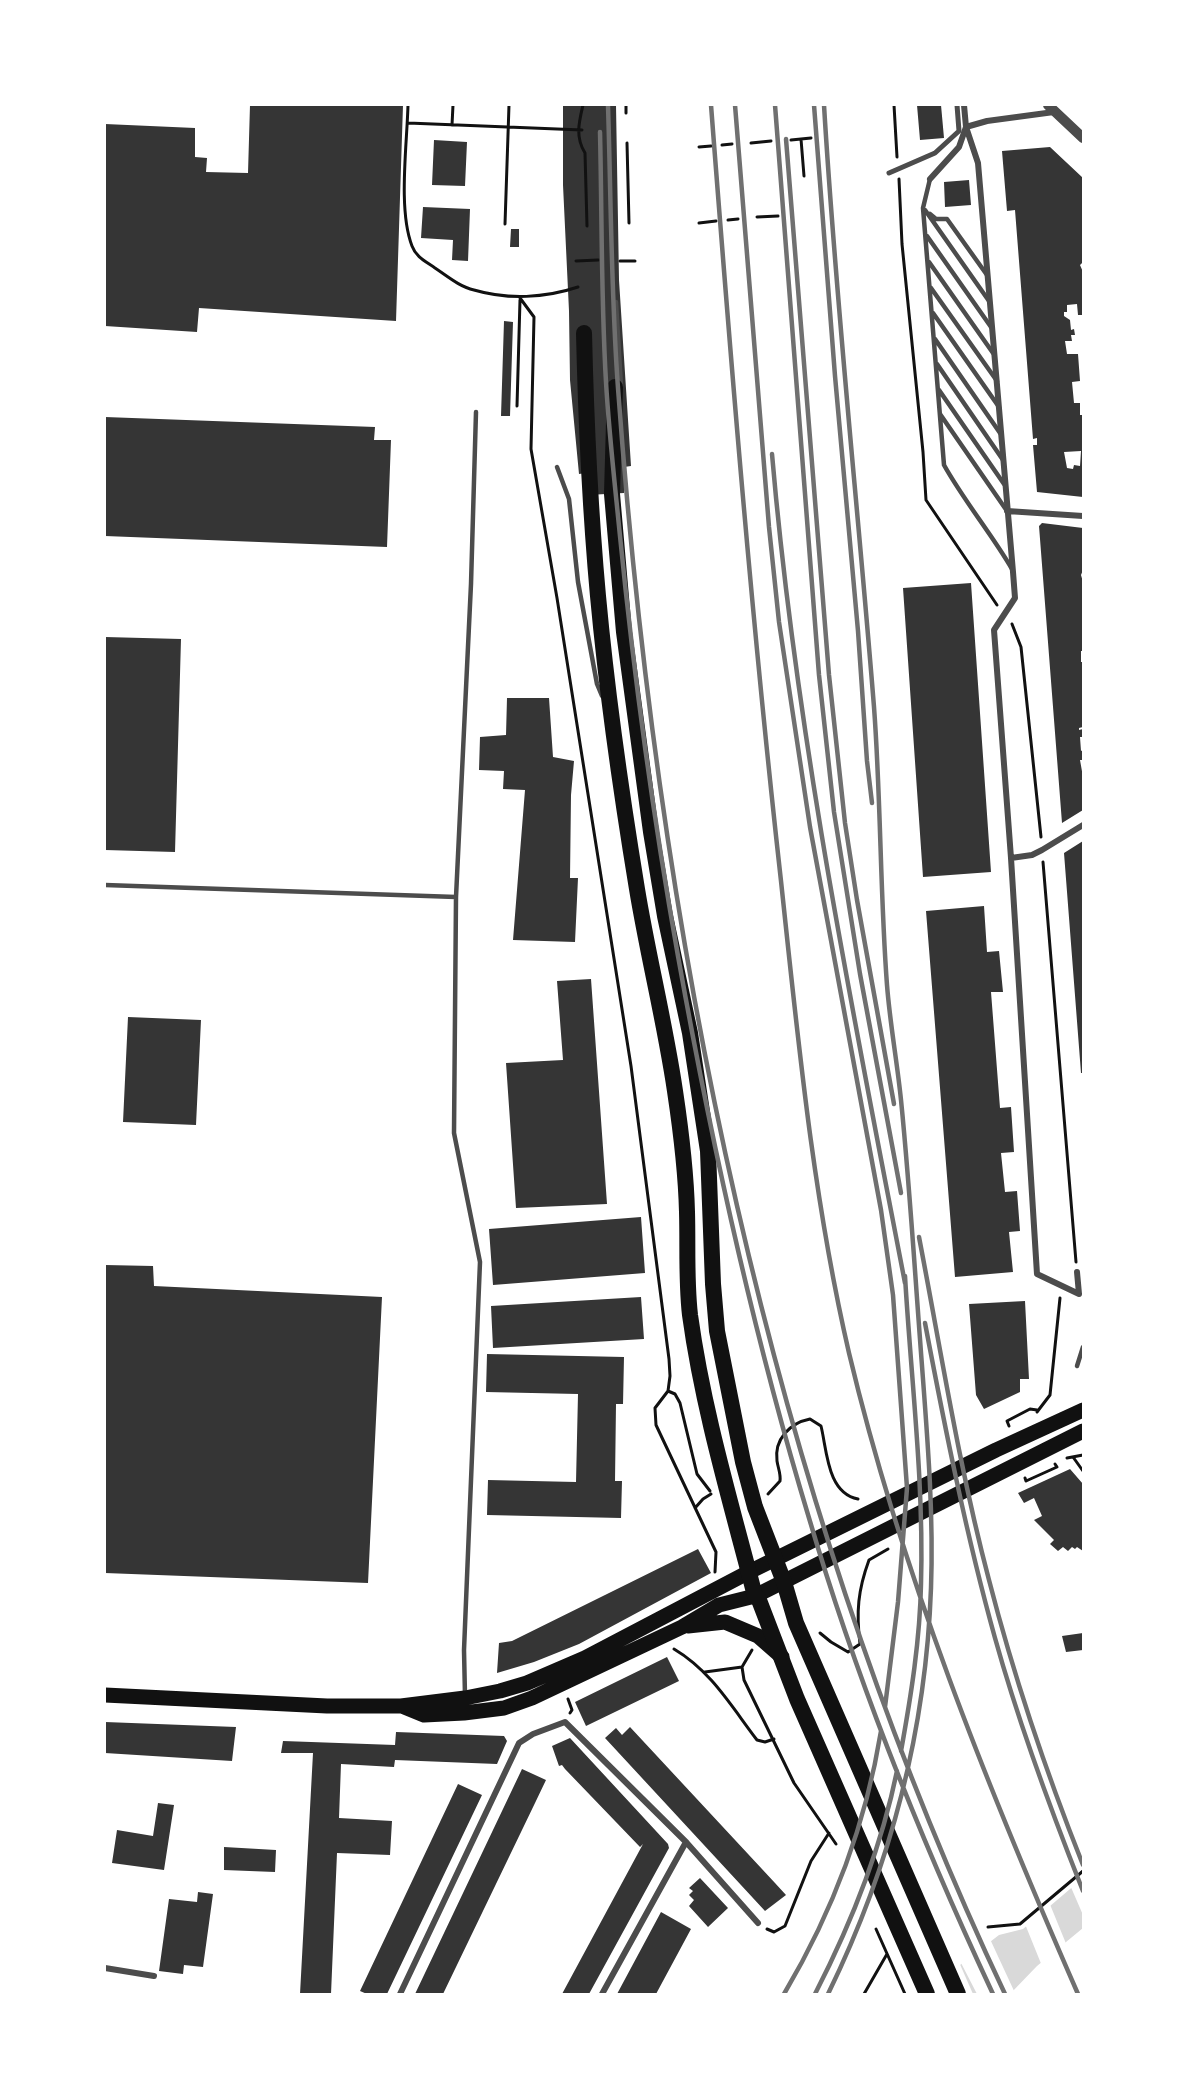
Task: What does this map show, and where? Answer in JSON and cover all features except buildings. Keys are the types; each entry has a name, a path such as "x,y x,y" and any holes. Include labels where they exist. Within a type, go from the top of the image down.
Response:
{"highway":[{"path":"584,333 587,446 598,596 612,718 639,898 668,1042 681,1135 687,1206 687,1287 693,1338 721,1468 755,1596 759,1600 782,1657 796,1699 927,1994"},
{"path":"615,387 612,494 624,632 665,916 690,1033 708,1151 717,1331 743,1462 755,1507 784,1582 796,1623 958,1994"}],"main road":[{"path":"105,1695 327,1706 401,1706 465,1698 509,1688 554,1672 775,1559 996,1450 1083,1410"},
{"path":"401,1706 424,1715 464,1713 504,1708 531,1698 682,1627 718,1605 755,1596 784,1582 1083,1431"},
{"path":"682,1627 725,1622 758,1636 782,1657"}],"street":[{"path":"889,172 935,153 959,130 957,105"},
{"path":"964,105 966,127 978,164 1015,598 994,630 1037,1274 1081,1293"},
{"path":"966,127 1052,108 1083,138"},
{"path":"930,179 959,147 966,127"},
{"path":"1007,511 1083,516"},
{"path":"1011,858 1032,855 1083,825"},
{"path":"1077,1272 1081,1293"},
{"path":"400,1994 519,1743 533,1734 565,1722 686,1842 758,1923"},
{"path":"602,1994 686,1842"},
{"path":"105,1968 154,1976"}],"lane":[{"path":"930,179 923,208 944,465 957,489 997,544 1013,572"},
{"path":"923,208 936,219 947,219 988,276"},
{"path":"923,208 990,302"},
{"path":"925,234 992,328"},
{"path":"927,260 995,355"},
{"path":"929,285 997,381"},
{"path":"613,445 622,395 616,302"},
{"path":"932,311 999,408"},
{"path":"933,336 1001,434"},
{"path":"935,362 1004,460"},
{"path":"938,388 1006,486"},
{"path":"465,1698 464,1650 480,1262 454,1133 456,897 471,584 476,412"},
{"path":"940,413 1007,511"},
{"path":"557,467 569,499 578,582 597,684 612,718"},
{"path":"105,885 456,897"},
{"path":"1077,1366 1083,1347"}],"path":[{"path":"408,105 404,203 411,245 417,255 454,281 473,290 520,298 578,287"},
{"path":"452,124 453,105"},
{"path":"505,224 509,105"},
{"path":"583,105 580,145 585,153 587,226"},
{"path":"626,105 626,113"},
{"path":"894,105 902,244 926,500 1011,622 1021,647 1042,850 1077,1272"},
{"path":"408,123 580,129"},
{"path":"791,140 811,138"},
{"path":"801,139 804,176"},
{"path":"751,143 771,141"},
{"path":"627,143 629,223"},
{"path":"723,145 732,144"},
{"path":"699,147 711,146"},
{"path":"757,218 778,216"},
{"path":"729,220 738,219"},
{"path":"699,223 716,221"},
{"path":"576,261 598,260"},
{"path":"620,261 636,261"},
{"path":"517,406 520,298"},
{"path":"520,298 534,317 531,449 557,598 631,1066 669,1359 668,1391 655,1408 656,1425 716,1552 717,1565 714,1575"},
{"path":"1007,1421 1030,1409 1039,1411 1050,1395 1062,1284"},
{"path":"777,1484 780,1476 777,1458 779,1443 795,1424 810,1419 821,1426 829,1463 840,1487 854,1498 867,1497"},
{"path":"1083,1455 1072,1457 1083,1471"},
{"path":"1026,1481 1057,1467 1054,1461"},
{"path":"695,1508 703,1498 712,1493"},
{"path":"818,1631 848,1652 860,1644 857,1614 860,1583 869,1560 889,1549"},
{"path":"674,1649 705,1672 757,1740 765,1742 774,1739"},
{"path":"705,1672 742,1667"},
{"path":"744,1680 794,1783 836,1844"},
{"path":"559,1701 575,1693"},
{"path":"758,1923 774,1932 785,1926 811,1861 829,1833"},
{"path":"988,1927 1020,1924 1083,1871"},
{"path":"876,1929 905,1994"},
{"path":"864,1994 887,1953"}],"shaded area":[{"path":"1083,1878 1083,1928 1037,1966 1010,1994 933,1994 960,1965 999,1935 1023,1929"}],"pier":[{"path":"1083,1875 1083,1915 1070,1885"},
{"path":"1049,1902 1067,1946 1042,1966 1025,1924"},
{"path":"990,1939 1014,1994 977,1994 960,1961"},
{"path":"959,1962 973,1994 930,1994 931,1992"}],"railway":[{"path":"608,105 618,388 636,594 662,801 696,1006 738,1209 789,1411 850,1609 922,1804 1005,1994"},
{"path":"711,105 726,299 770,784 808,1118 836,1295 870,1436 921,1599 949,1679 1011,1837 1078,1994"},
{"path":"735,105 769,527 779,622 810,827 881,1210 893,1295 907,1488 898,1602 885,1707"},
{"path":"775,105 819,675 834,812 860,974 901,1193"},
{"path":"814,105 872,803"},
{"path":"824,105 874,707 887,985 909,1189 929,1464 932,1557 928,1641 922,1693 901,1797 870,1897 828,1994"},
{"path":"600,132 606,382 631,641 652,799 669,904 720,1169 770,1379 828,1579 869,1700 892,1759 941,1878 993,1994"},
{"path":"786,139 829,675 845,823 894,1104"},
{"path":"772,454 795,663 811,766 846,973 905,1283"},
{"path":"919,1237 959,1452 989,1580 1032,1724 1083,1865"},
{"path":"901,1751 917,1647 921,1545 919,1468 905,1276"},
{"path":"925,1323 948,1441 984,1599 1014,1702 1083,1891"},
{"path":"784,1994 817,1932 845,1867 866,1800 881,1731"},
{"path":"815,1994 841,1941 864,1885 874,1857 897,1771"}]}
